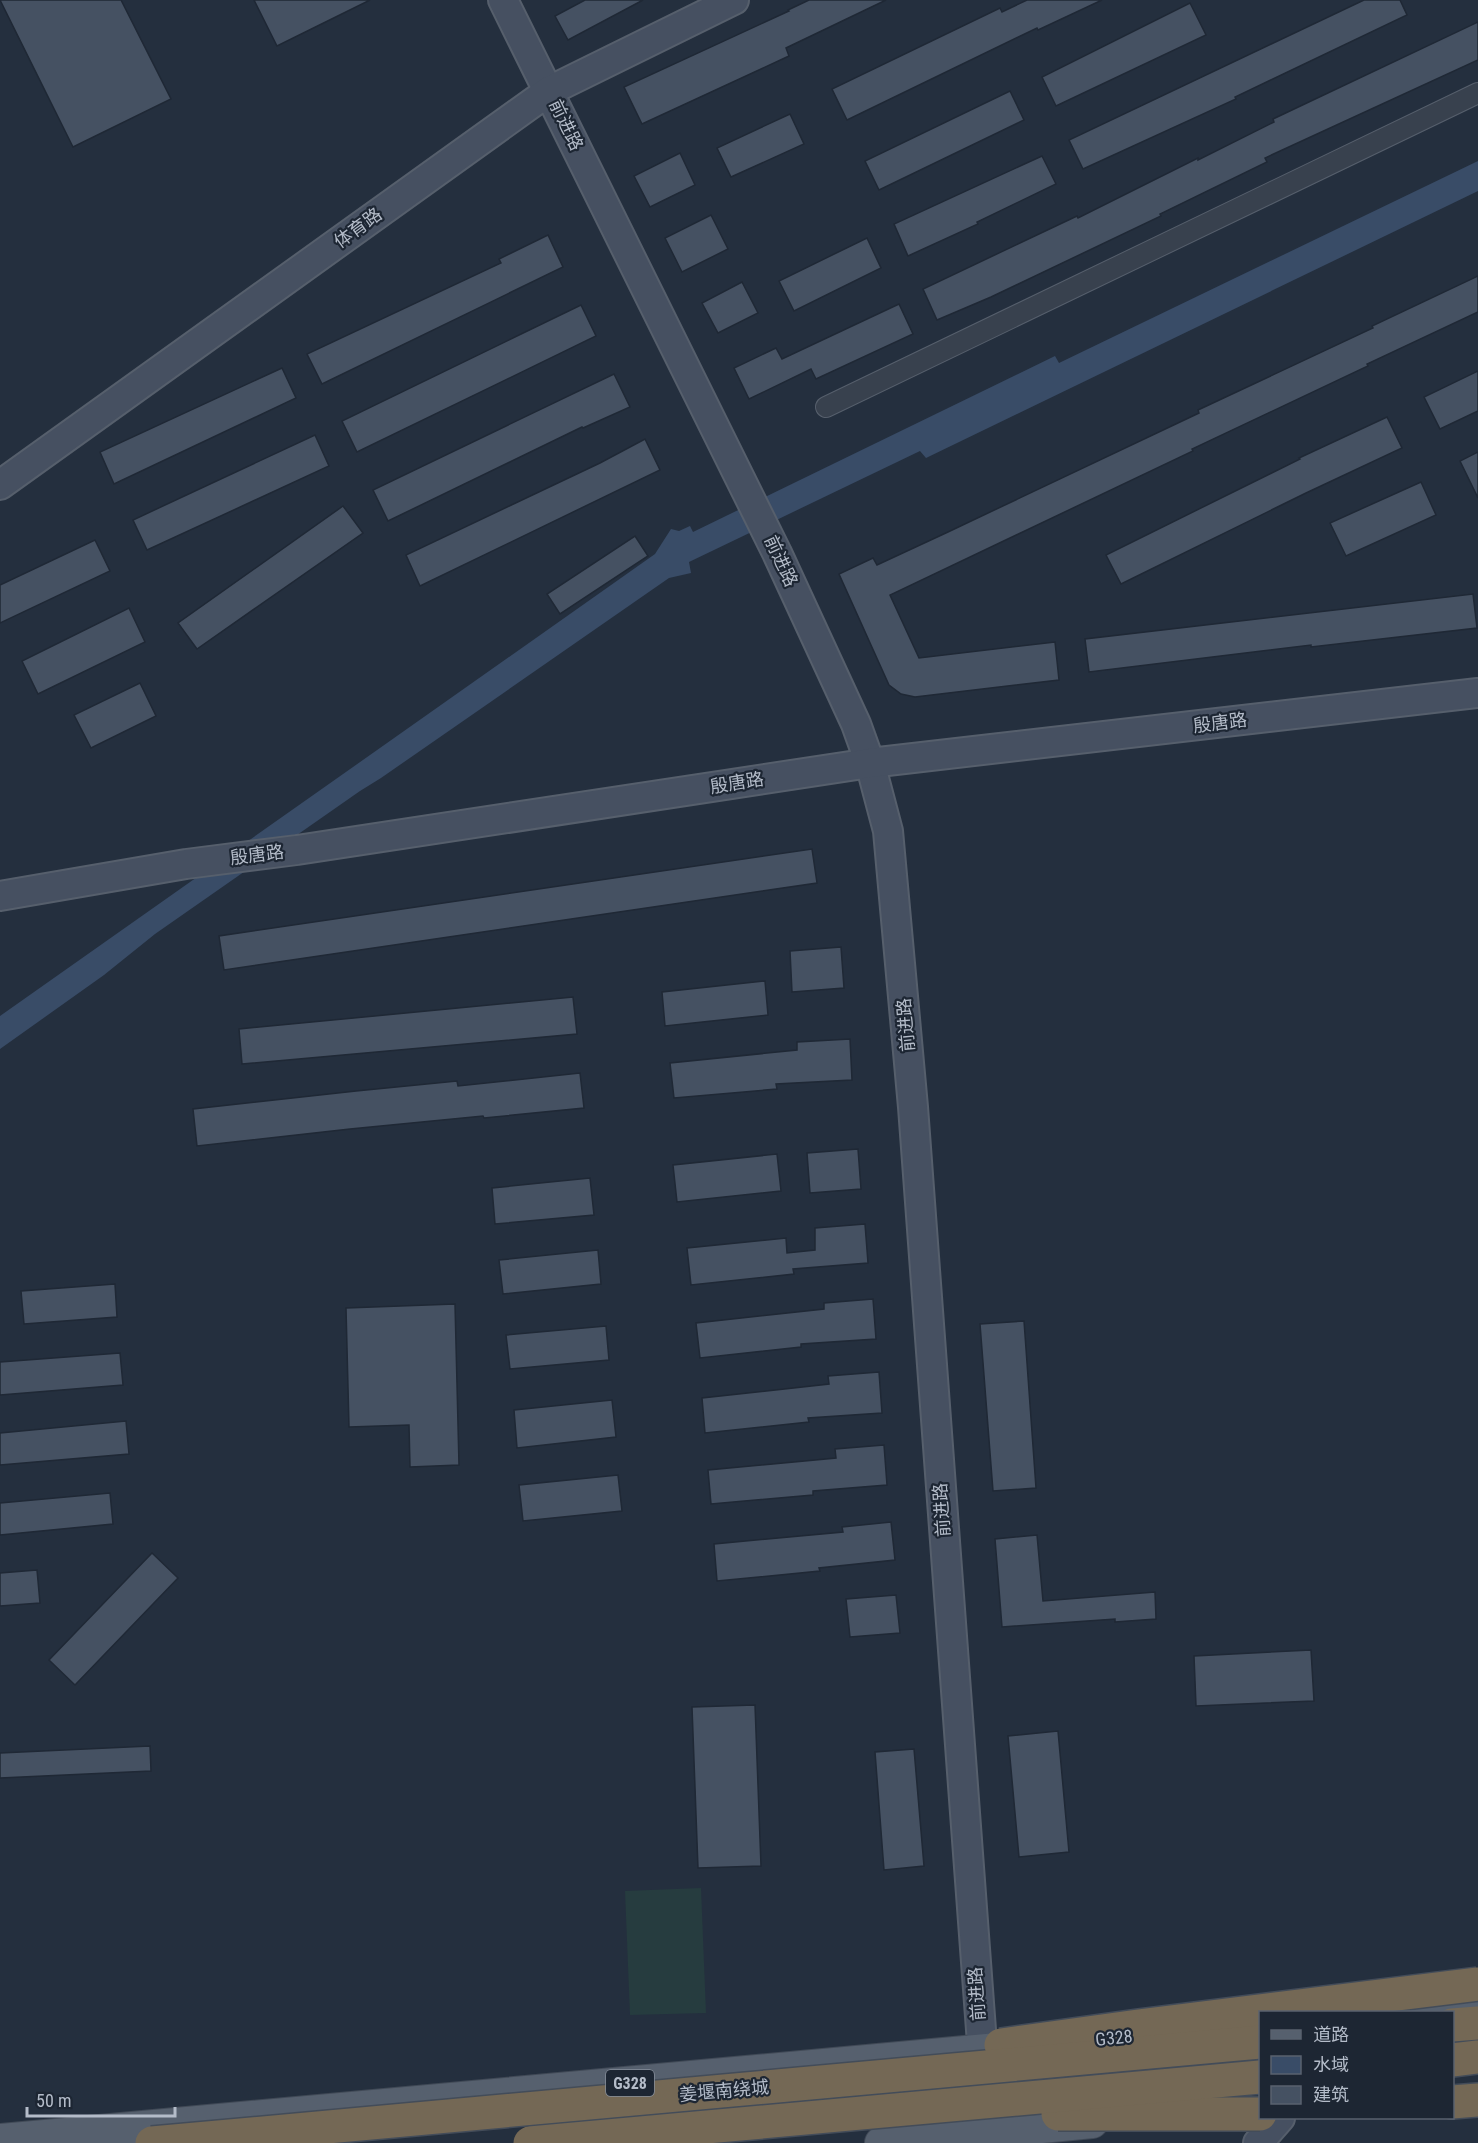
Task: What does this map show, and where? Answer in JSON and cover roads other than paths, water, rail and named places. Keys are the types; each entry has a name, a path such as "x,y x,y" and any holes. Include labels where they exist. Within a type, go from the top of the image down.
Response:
{"highway":[{"path":"1259,2011 1478,1984"},
{"path":"580,2104 1259,2011"},
{"path":"1454,2025 1478,2023"},
{"name":"姜堰南绕城","path":"152,2143 1259,2042"},
{"path":"1454,2060 1478,2057"},
{"name":"姜堰南绕城","path":"530,2143 1259,2077"},
{"path":"1454,2102 1478,2100"},
{"path":"858,2113 1259,2114"}],"main road":[{"path":"1395,2011 1478,2002"},
{"name":"G328","path":"0,2140 1259,2024"},
{"path":"1454,2087 1478,2085"},
{"path":"881,2143 991,2138 1259,2104"}],"street":[{"name":"前进路","path":"503,0 777,553 856,724 870,764 888,831 913,1107 981,2051 991,2138"},
{"name":"体育路","path":"0,485 549,91 734,0"},
{"path":"826,407 1478,93"},
{"name":"殷唐路","path":"0,896 186,864 297,850 870,764 1478,693"},
{"path":"1258,2143 1279,2119"}],"water":[{"path":"1478,161 1478,191 926,458 920,451 689,562 691,573 669,578 155,934 104,975 0,1049 0,1016 655,554 671,529 679,531 690,526 693,532 1055,356 1059,363"}]}
